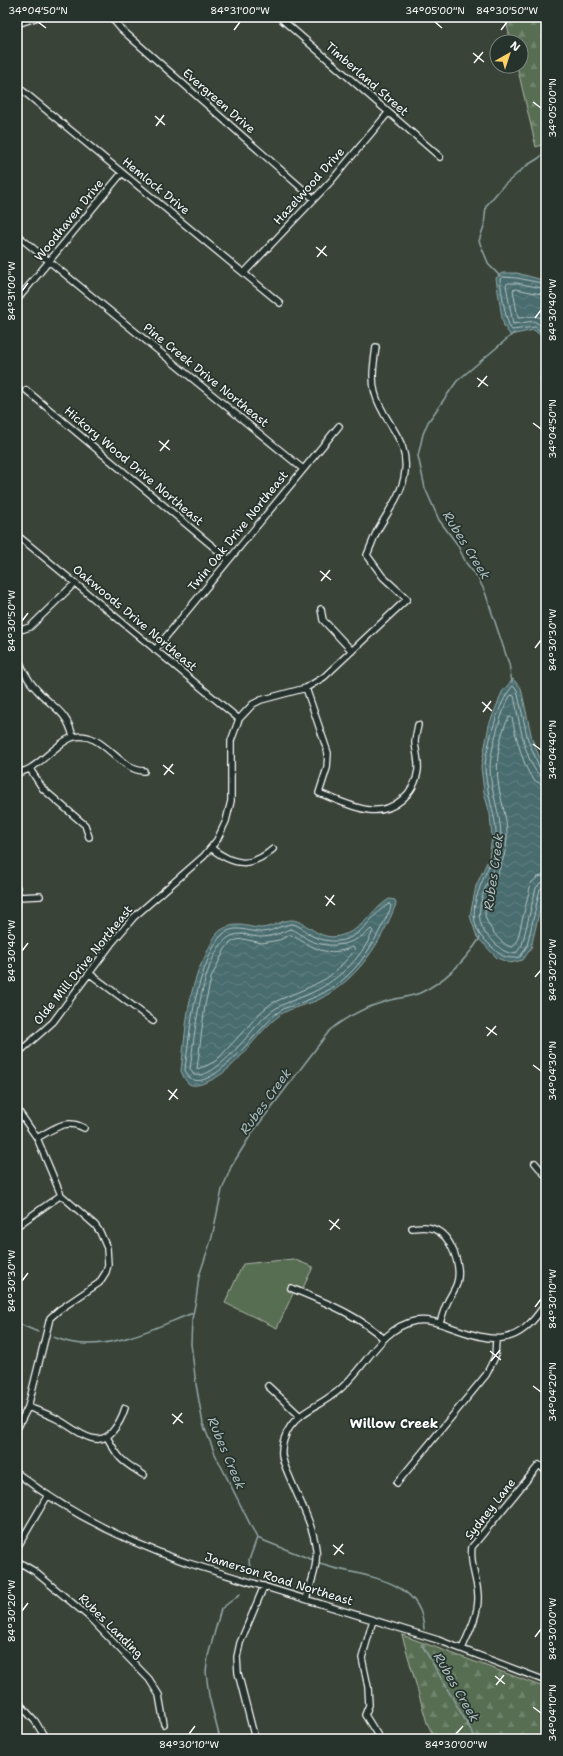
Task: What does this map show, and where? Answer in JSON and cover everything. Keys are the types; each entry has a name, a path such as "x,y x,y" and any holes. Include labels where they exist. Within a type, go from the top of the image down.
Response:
{"street":[{"path":"17,24 38,17"},
{"name":"Evergreen Drive","path":"111,17 121,29 314,199"},
{"name":"Timberland Street","path":"279,17 440,157"},
{"name":"Hemlock Drive","path":"17,86 280,303"},
{"name":"Hazelwood Drive","path":"244,273 314,199 388,113"},
{"name":"Woodhaven Drive","path":"17,300 122,173"},
{"name":"Pine Creek Drive Northeast","path":"17,236 303,469"},
{"name":"Olde Mill Drive Northeast","path":"17,1054 53,1022 111,944 134,917 211,848 222,831 229,812 232,788 231,741 233,730 239,719 253,704 261,700 306,688 324,677 407,599 383,577 367,555 377,531 389,511 404,478 404,457 402,444 382,409 374,390 373,376 376,347"},
{"name":"Hickory Wood Drive Northeast","path":"26,390 229,560"},
{"name":"Twin Oak Drive Northeast","path":"155,650 339,426"},
{"name":"Oakwoods Drive Northeast","path":"17,535 239,719"},
{"path":"17,631 30,627 75,583"},
{"path":"321,608 323,620 352,651"},
{"path":"17,655 30,682 65,717 70,725 73,737"},
{"path":"306,688 328,753 327,768 319,793 363,808 377,810 390,807 401,801 411,790 418,771 418,758 415,744 418,725"},
{"path":"17,773 30,769 73,737 82,737 95,740 129,767 136,771 144,771"},
{"path":"30,769 43,789 85,826 89,837"},
{"path":"211,848 227,859 243,863 258,860 273,849"},
{"path":"17,888 17,904"},
{"path":"18,896 40,896"},
{"path":"90,974 154,1021"},
{"path":"17,1109 37,1138 61,1195 100,1232 107,1248 108,1264 106,1272 99,1283 59,1310 50,1318 28,1407 17,1429"},
{"path":"37,1138 67,1123 75,1123 84,1128"},
{"path":"534,1163 546,1176"},
{"path":"17,1226 61,1195"},
{"path":"546,1210 546,1225"},
{"path":"412,1228 427,1227 439,1231 450,1243 454,1255 458,1276 457,1282 440,1323"},
{"path":"291,1288 350,1314 368,1325 384,1339"},
{"path":"306,1599 316,1561 316,1547 311,1528 286,1469 282,1455 286,1434 290,1428 300,1416 331,1397 347,1383 384,1339 397,1328 411,1322 425,1320 440,1323 478,1337 496,1339 511,1336 524,1328 532,1321 546,1303"},
{"path":"397,1483 486,1375 495,1356 496,1339"},
{"path":"268,1386 300,1416"},
{"path":"28,1407 57,1419 88,1437 102,1440 107,1437 121,1422 125,1408"},
{"path":"107,1437 116,1455 144,1475"},
{"name":"Sydney Lane","path":"462,1650 475,1615 478,1600 472,1564 472,1547 539,1465 546,1471"},
{"name":"Jamerson Road Northeast","path":"17,1473 48,1496 96,1524 151,1550 373,1620 462,1650 546,1681"},
{"path":"17,1548 48,1496"},
{"name":"Rubes Landing","path":"17,1561 34,1571 88,1616 149,1679 159,1695 164,1724"},
{"path":"255,1739 238,1673 237,1657 240,1643 264,1586"},
{"path":"373,1620 362,1658 368,1687 369,1705 365,1715 380,1739"},
{"path":"17,1701 35,1721 46,1739"}],"green space":[{"path":"505,17 546,17 546,143 536,147 519,74 529,74 529,34 509,34"},
{"path":"293,1259 313,1267 302,1290 296,1287 277,1328 225,1303 243,1264"},
{"path":"402,1635 546,1688 546,1739 435,1739 427,1723"}],"water":[{"path":"502,273 517,273 546,281 546,389 540,380 543,365 543,341 540,335 534,330 510,335 504,326 496,278"},
{"path":"513,679 521,688 532,739 546,772 546,882 531,948 523,960 510,963 497,958 477,937 470,916 476,886 489,858 492,838 490,814 484,792 481,767 489,725 502,692"},
{"path":"389,899 395,900 396,904 383,932 367,959 346,981 334,991 320,999 289,1010 280,1015 270,1023 228,1069 218,1076 198,1085 191,1085 188,1083 181,1071 186,1021 191,996 200,967 213,939 221,930 232,925 262,928 292,920 297,921 325,936 339,936 354,930"}],"waterway":[{"name":"Rubes Creek","path":"500,276 489,265 479,241 484,226 486,206 502,187 546,151"},
{"name":"Rubes Creek","path":"512,682 509,664 485,592 478,578 466,563 457,544 439,520 425,488 418,456 423,434 428,422 457,381 514,333"},
{"name":"Rubes Creek","path":"313,1560 257,1538 215,1454 203,1424 191,1344 192,1319 199,1276 212,1237 222,1190 231,1167 252,1133 330,1030 350,1016 364,1009 387,1001 420,993 438,983 454,970 468,955 480,938"},
{"path":"53,1337 74,1343 104,1343 135,1336 193,1313"},
{"path":"17,1323 38,1332"},
{"path":"250,1569 249,1560 257,1538"},
{"name":"Rubes Creek","path":"320,1564 369,1576 400,1588 412,1598 420,1611 424,1629"},
{"path":"220,1739 209,1696 206,1672 208,1656 221,1609 240,1594"},
{"name":"Rubes Creek","path":"422,1645 476,1739"}],"district":[{"name":"Willow Creek","path":"394,1423"}]}
